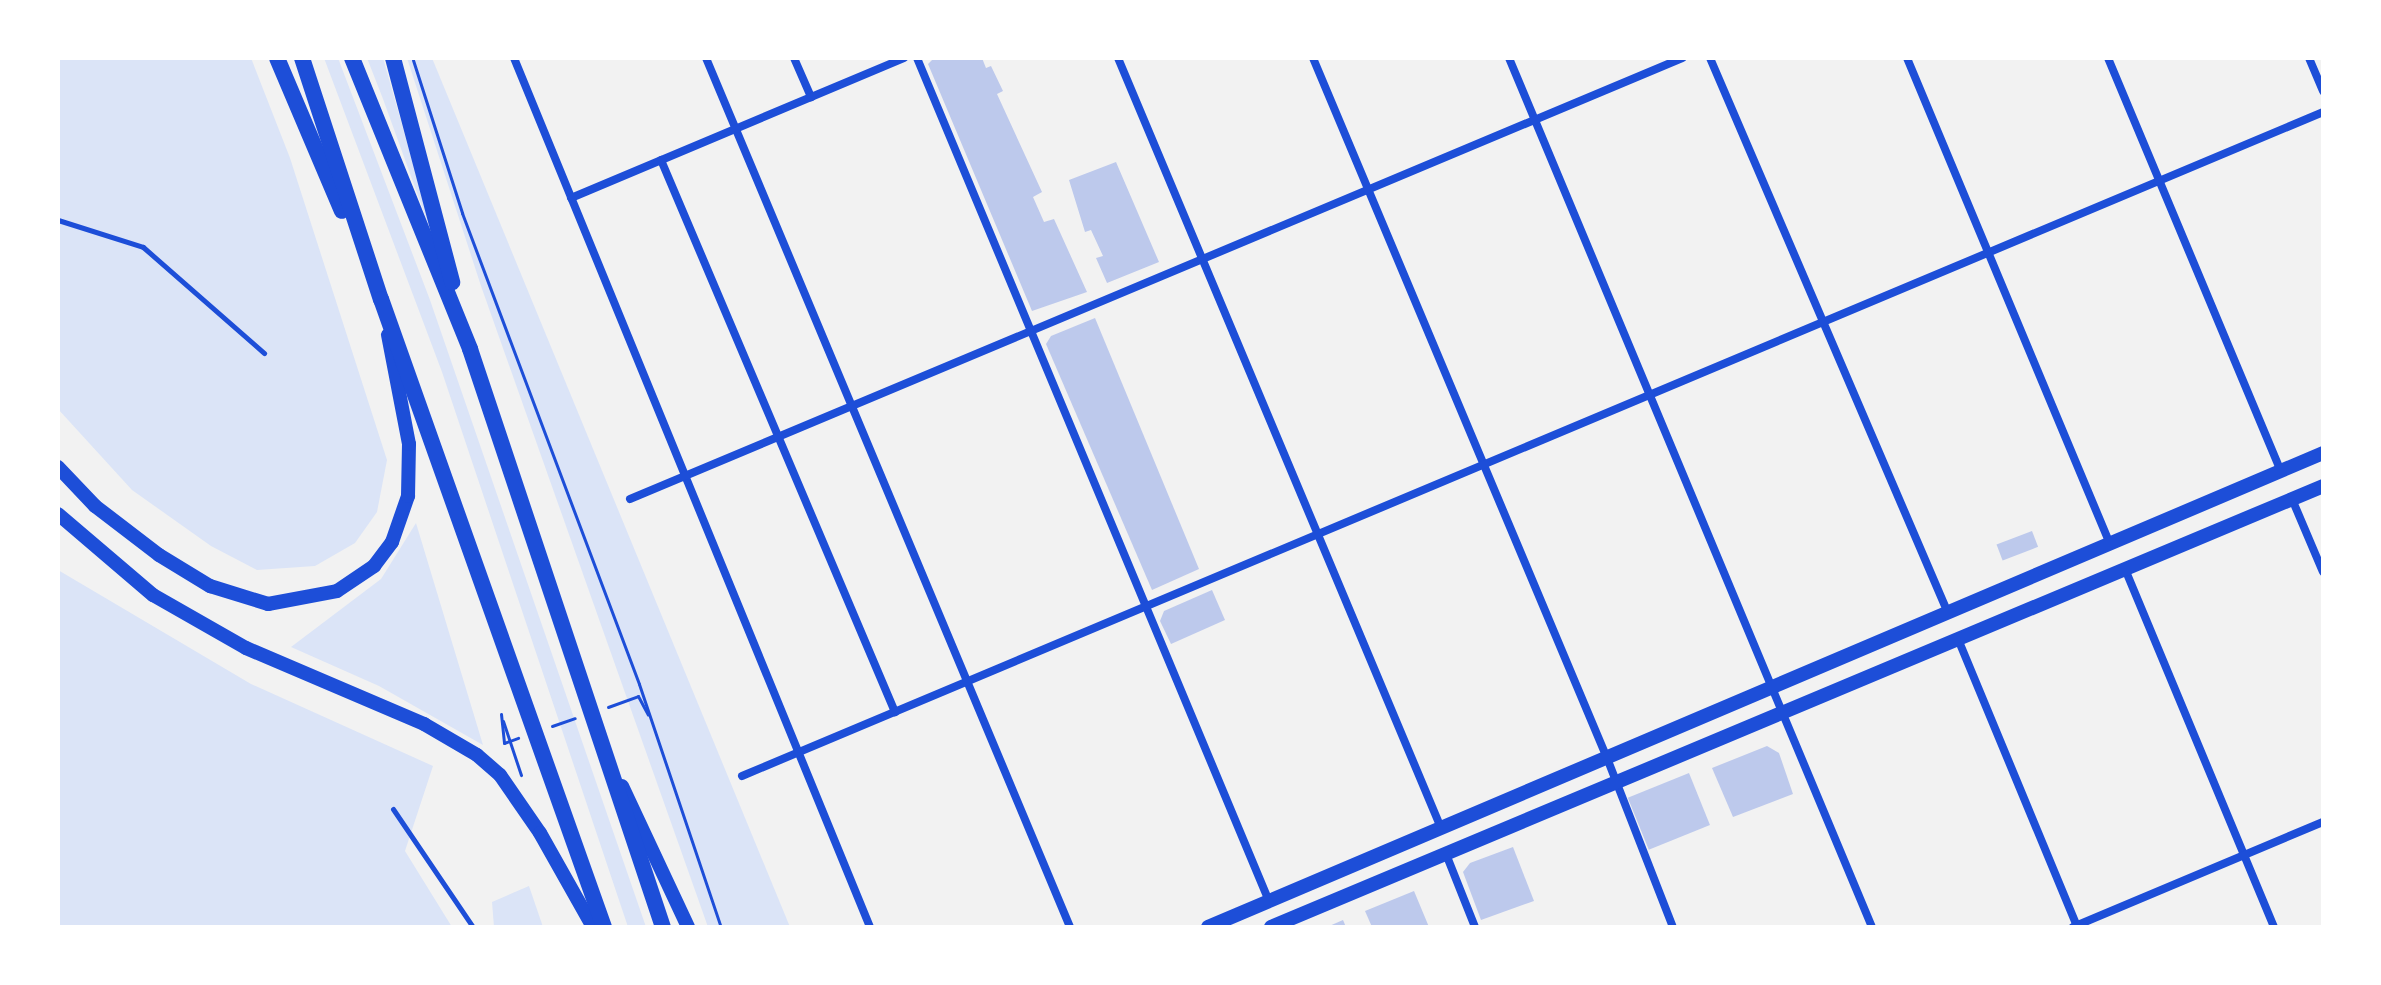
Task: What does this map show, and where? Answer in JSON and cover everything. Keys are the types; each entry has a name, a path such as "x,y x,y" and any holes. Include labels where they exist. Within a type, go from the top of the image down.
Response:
{"highway":[{"path":"277,58 381,299"},
{"path":"302,58 381,299 604,927"},
{"path":"352,58 470,349 612,766 663,927"},
{"path":"393,58 470,349"}],"main road":[{"path":"58,467 95,506 159,555 210,586 268,604 337,591 374,566 392,542 408,496 409,444 381,299"},
{"path":"1208,927 2323,453"},
{"path":"1271,927 2323,486"},
{"path":"58,514 153,595 233,641 424,724 477,755 500,775 540,833 593,927"},
{"path":"612,766 688,927"}],"street":[{"path":"514,58 870,927"},
{"path":"706,58 1070,927"},
{"path":"794,58 811,97"},
{"path":"571,198 904,58"},
{"path":"917,58 1269,901"},
{"path":"1118,58 1441,828"},
{"path":"1313,58 1607,758 1614,783 1673,927"},
{"path":"1509,58 1872,927"},
{"path":"630,499 1682,58"},
{"path":"1710,58 1820,323 1948,613"},
{"path":"1907,58 2110,544"},
{"path":"2108,58 2281,471"},
{"path":"2309,58 2323,91"},
{"path":"742,776 2323,112"},
{"path":"661,160 895,712"},
{"path":"2292,499 2323,572"},
{"path":"2125,569 2274,927"},
{"path":"1958,639 2076,926 2323,822"},
{"path":"1446,854 1475,927"}],"lane":[{"path":"58,220 143,247 264,353"},
{"path":"393,809 473,927"}],"path":[{"path":"412,58 462,213 653,724 721,927"},
{"path":"593,712 638,696 653,724"},
{"path":"501,714 504,743 519,738"},
{"path":"549,727 578,717"}],"shaded area":[{"path":"58,58 251,58 290,158 387,460 377,512 355,543 315,566 257,570 211,546 132,490 58,409"},
{"path":"324,58 338,58 430,300 646,927 628,927 442,372"},
{"path":"367,58 383,58 437,248 383,99"},
{"path":"407,58 432,58 790,927 708,927 481,286"},
{"path":"416,523 483,745 379,686 291,647 381,579"},
{"path":"58,570 251,684 433,766 405,851 452,927 58,927"},
{"path":"529,886 543,927 494,927 492,902"}],"building":[{"path":"934,58 982,58 986,68 991,66 1003,91 997,94 1042,192 1033,197 1044,222 1054,219 1087,292 1032,311 928,64"},
{"path":"1116,162 1159,262 1107,283 1096,258 1103,256 1091,230 1085,232 1069,180"},
{"path":"1095,318 1199,569 1152,590 1046,344 1051,336"},
{"path":"2032,531 2038,547 2003,560 1997,545"},
{"path":"1212,590 1225,620 1171,644 1160,621 1164,611"},
{"path":"1767,746 1779,753 1793,794 1733,817 1712,768"},
{"path":"1689,773 1710,825 1649,850 1628,798"},
{"path":"1513,847 1534,901 1481,920 1463,872 1470,863"},
{"path":"1414,891 1429,927 1372,927 1365,911"},
{"path":"1343,920 1346,927 1327,927"}]}
